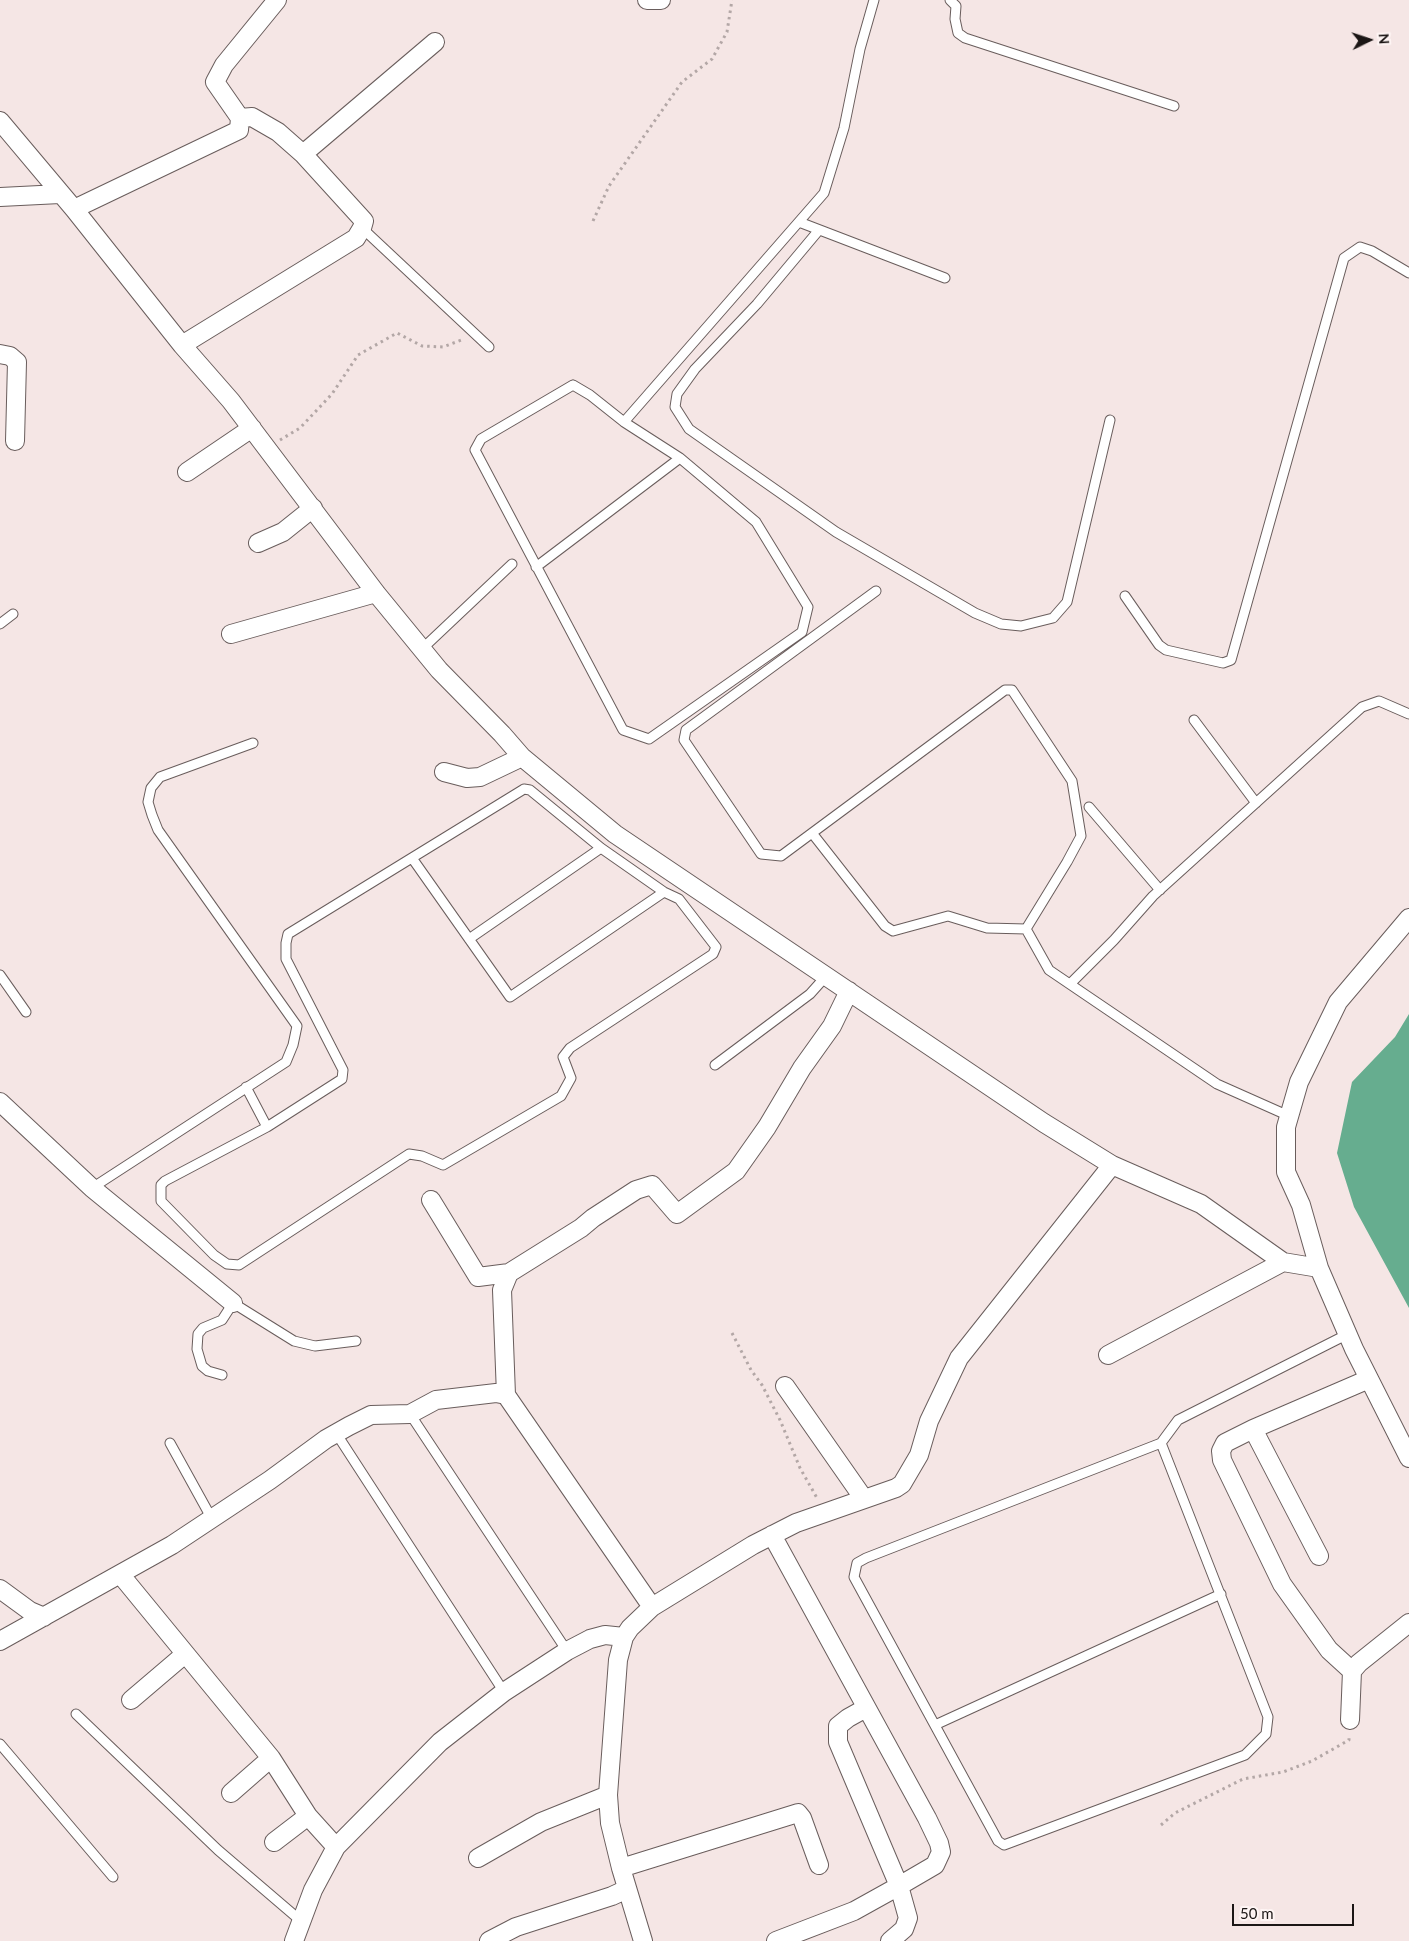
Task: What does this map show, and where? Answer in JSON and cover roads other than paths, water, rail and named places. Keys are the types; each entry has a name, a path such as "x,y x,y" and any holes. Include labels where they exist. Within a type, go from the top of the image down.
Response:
{"street":[{"path":"74,209 239,130 240,118 215,82 224,66 278,0"},
{"path":"647,0 661,0"},
{"path":"303,154 435,42"},
{"path":"182,345 356,238 364,221 303,154 278,132 252,117 240,118"},
{"path":"0,121 40,167 182,345 231,401 376,593 439,670 522,757 615,834 827,975 1044,1123 1112,1165 1200,1204 1282,1262 1319,1268"},
{"path":"0,197 60,194"},
{"path":"0,354 10,356 17,362 15,441"},
{"path":"187,472 252,428"},
{"path":"258,543 283,532 312,508"},
{"path":"231,634 376,593"},
{"path":"444,772 467,778 480,777 522,757"},
{"path":"1409,918 1338,1002 1299,1082 1286,1127 1286,1172 1301,1205 1319,1268 1369,1379 1409,1458"},
{"path":"431,1200 478,1277 509,1273 530,1262 636,1190 652,1184 677,1214 736,1171 767,1127 802,1068 832,1026 849,990"},
{"path":"0,1102 92,1188 234,1302"},
{"path":"643,1941 621,1868 610,1823 608,1795 618,1660 624,1637 630,1628 652,1607 772,1535 796,1523 896,1488 902,1484 919,1456 930,1422 959,1358 1112,1165"},
{"path":"1108,1355 1282,1262"},
{"path":"509,1273 502,1290 506,1395 652,1607"},
{"path":"1352,1671 1329,1650 1282,1584 1222,1460 1221,1452 1225,1443 1369,1379"},
{"path":"785,1386 864,1499"},
{"path":"0,1640 172,1545 336,1433 371,1415 410,1414 436,1400 496,1393 506,1395"},
{"path":"1254,1429 1319,1556"},
{"path":"772,1535 927,1818 939,1843 941,1852 935,1865 854,1911 776,1941"},
{"path":"120,1574 270,1758 308,1816 336,1847"},
{"path":"0,1589 30,1611 44,1617"},
{"path":"1350,1720 1352,1671 1359,1663 1409,1623"},
{"path":"294,1941 313,1890 336,1847 440,1742 504,1692 567,1651 590,1639 605,1634 624,1637"},
{"path":"131,1700 185,1654"},
{"path":"866,1708 838,1726 838,1742 899,1886 908,1918 904,1929 890,1941"},
{"path":"231,1793 270,1758"},
{"path":"478,1858 541,1822 608,1795"},
{"path":"621,1868 798,1813 802,1818 819,1865"},
{"path":"274,1842 308,1816"},
{"path":"489,1941 516,1927 612,1896 627,1889"}],"lane":[{"path":"624,422 824,193 844,128 860,49 874,0"},
{"path":"950,0 956,6 955,19 958,33 965,38 1174,106"},
{"path":"799,222 944,278"},
{"path":"362,228 489,347"},
{"path":"819,230 762,298 695,369 677,394 675,407 689,429 836,532 975,613 1001,624 1021,626 1053,618 1067,602 1110,420"},
{"path":"1125,596 1158,645 1166,650 1223,663 1231,660 1344,258 1360,248 1372,251 1409,273"},
{"path":"573,385 590,395 624,422 680,458 756,522 808,607 802,632 649,738 623,730 474,450 481,439 573,385"},
{"path":"536,567 680,458"},
{"path":"422,648 512,564"},
{"path":"876,591 686,730 684,740 761,854 780,856 1005,690 1012,690 1072,780 1081,836 1026,928"},
{"path":"0,624 13,614"},
{"path":"1070,984 1160,890 1362,707 1379,701 1409,714"},
{"path":"1194,720 1256,803"},
{"path":"92,1188 286,1062 293,1045 297,1026 158,830 148,802 151,788 160,777 253,744"},
{"path":"524,789 530,790 601,848 664,892 679,899 716,947 713,954 570,1048 563,1057 571,1078 561,1096 443,1165 422,1156 409,1154 239,1265 227,1264 214,1255 161,1201 161,1185 165,1180 266,1127 342,1079 343,1070 286,959 288,934 412,858 524,789"},
{"path":"1089,807 1160,890"},
{"path":"812,833 885,926 893,931 948,916 987,928 1026,928"},
{"path":"469,938 601,848"},
{"path":"412,858 510,997 664,892"},
{"path":"1026,928 1049,970 1218,1084 1289,1116"},
{"path":"0,975 26,1012"},
{"path":"715,1065 810,994 827,975"},
{"path":"246,1087 266,1127"},
{"path":"222,1375 208,1371 202,1366 197,1349 198,1334 203,1328 222,1320 234,1302 294,1341 315,1346 356,1341"},
{"path":"1161,1443 1268,1716 1266,1734 1245,1756 1004,1845 998,1841 854,1577 857,1563 1161,1443 1178,1420 1348,1334"},
{"path":"410,1414 567,1651"},
{"path":"336,1433 504,1692"},
{"path":"170,1444 212,1519"},
{"path":"935,1725 1220,1594"},
{"path":"76,1714 218,1850 301,1921"},
{"path":"0,1744 113,1877"}]}
